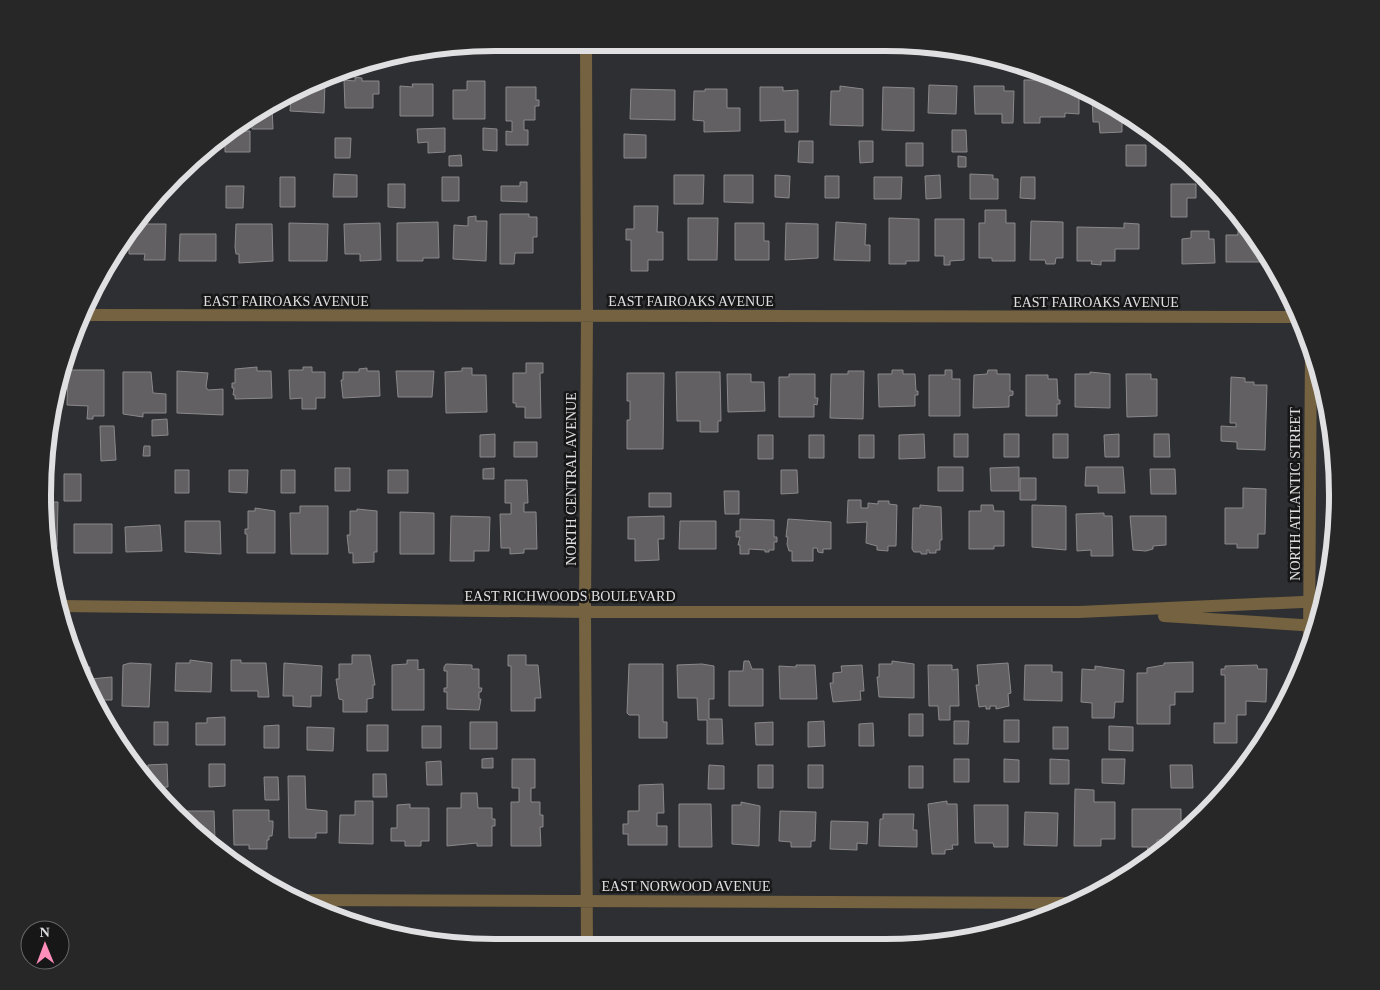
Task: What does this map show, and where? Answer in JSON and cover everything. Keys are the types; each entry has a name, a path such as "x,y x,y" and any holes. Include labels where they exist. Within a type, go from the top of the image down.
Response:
{"street":[{"name":"NORTH CENTRAL AVENUE","path":"586,51 587,316 584,612 587,939"},
{"name":"EAST FAIROAKS AVENUE","path":"90,315 1292,318"},
{"name":"NORTH ATLANTIC STREET","path":"1311,370 1309,602 1312,618"},
{"name":"EAST RICHWOODS BOULEVARD","path":"65,606 584,612 1080,612 1316,602"},
{"name":"EAST RICHWOODS BOULEVARD","path":"1080,612 1309,626"},
{"name":"EAST NORWOOD AVENUE","path":"314,900 1060,903"}],"building":[{"path":"355,77 362,78 362,81 379,81 379,94 373,94 373,108 345,108 344,80 355,81"},
{"path":"1024,80 1042,80 1079,96 1079,114 1065,113 1065,117 1040,117 1040,123 1024,123"},
{"path":"467,81 485,81 485,119 453,119 453,90 467,90"},
{"path":"412,84 433,84 433,116 400,116 400,86 413,87"},
{"path":"325,85 324,113 290,111 291,101"},
{"path":"929,85 957,86 956,114 928,113"},
{"path":"840,86 863,89 863,126 830,125 831,91 840,91"},
{"path":"974,86 1004,86 1004,91 1014,91 1013,123 1002,123 1002,114 975,114"},
{"path":"506,87 536,87 536,100 539,100 539,106 535,106 535,120 524,120 524,130 528,130 528,145 506,145 506,131 512,132 512,121 506,121"},
{"path":"760,87 783,87 783,91 798,90 798,132 785,132 785,120 760,121"},
{"path":"883,87 914,88 914,131 882,130"},
{"path":"631,89 675,90 675,120 630,119"},
{"path":"705,89 727,89 727,108 740,108 740,131 704,132 704,121 693,120 694,91 705,91"},
{"path":"1092,103 1125,122 1122,122 1122,132 1100,133 1099,122 1093,122"},
{"path":"272,111 273,129 252,129 252,124"},
{"path":"445,128 445,152 428,153 428,142 418,143 417,129"},
{"path":"483,128 497,129 497,151 483,150"},
{"path":"952,130 966,130 967,152 952,152"},
{"path":"241,131 250,131 250,152 225,152 225,143"},
{"path":"624,134 646,135 646,158 624,158"},
{"path":"335,138 351,138 350,158 335,158"},
{"path":"799,141 813,141 813,163 798,162"},
{"path":"859,141 873,141 873,162 860,163"},
{"path":"906,143 923,143 923,166 906,166"},
{"path":"1126,145 1146,145 1146,166 1126,166"},
{"path":"461,155 462,166 449,166 449,156"},
{"path":"958,156 966,157 966,167 958,167"},
{"path":"334,174 357,175 357,197 333,197"},
{"path":"970,174 993,175 993,179 998,179 998,199 970,199"},
{"path":"674,175 704,175 703,204 674,204"},
{"path":"724,175 753,175 753,203 724,202"},
{"path":"775,175 790,176 789,198 775,197"},
{"path":"940,175 941,198 926,199 925,176"},
{"path":"825,176 839,176 839,198 825,198"},
{"path":"280,177 295,177 295,207 280,207"},
{"path":"442,177 459,177 459,201 442,201"},
{"path":"874,177 902,177 901,199 874,199"},
{"path":"1021,177 1035,177 1035,199 1020,198"},
{"path":"520,182 527,182 527,202 501,201 501,186 520,186"},
{"path":"388,184 405,184 405,208 388,207"},
{"path":"1171,184 1196,184 1196,198 1187,198 1187,217 1171,217"},
{"path":"226,186 244,186 243,208 226,208"},
{"path":"634,206 658,206 657,232 663,232 663,260 648,260 648,271 631,271 631,240 626,240 626,229 634,229"},
{"path":"985,210 1006,210 1006,223 1015,223 1015,261 992,261 992,258 979,258 979,223 985,223"},
{"path":"500,214 529,214 529,217 537,217 537,237 533,237 533,253 515,253 514,264 500,264"},
{"path":"476,216 476,221 487,221 486,261 453,259 454,225 468,226 468,217"},
{"path":"688,218 718,218 717,260 688,260"},
{"path":"889,218 919,219 919,261 906,261 906,264 889,264"},
{"path":"935,219 964,219 964,260 950,261 950,265 944,265 944,256 935,256"},
{"path":"1031,221 1063,222 1063,258 1056,258 1055,264 1046,264 1045,260 1030,260"},
{"path":"438,222 439,258 423,258 423,261 397,261 397,223"},
{"path":"836,222 866,224 865,245 870,245 870,261 834,260"},
{"path":"289,223 328,224 327,261 289,261"},
{"path":"380,223 381,260 360,261 360,254 345,254 344,224"},
{"path":"735,223 764,223 764,241 769,241 769,260 735,260"},
{"path":"786,223 818,224 818,258 785,260"},
{"path":"1124,223 1139,224 1139,249 1115,249 1115,261 1101,261 1101,265 1091,264 1092,261 1077,261 1077,227 1124,228"},
{"path":"144,224 166,224 165,260 144,260 145,254 129,254 129,244"},
{"path":"236,224 272,224 273,261 239,263 239,254 236,254 235,247"},
{"path":"1238,226 1262,262 1226,262 1226,235 1238,235"},
{"path":"1191,231 1209,231 1209,239 1214,239 1215,263 1182,264 1182,239 1191,238"},
{"path":"180,234 216,234 216,261 179,261"},
{"path":"526,363 543,363 543,373 540,373 541,418 525,418 525,407 516,407 516,403 513,403 513,373 526,373"},
{"path":"257,367 257,371 271,371 272,398 235,399 232,383 235,383 235,369"},
{"path":"303,367 312,367 312,372 325,372 325,398 316,398 316,409 302,409 302,398 290,399 289,370 303,370"},
{"path":"367,368 367,371 379,371 380,396 343,398 341,380 343,380 343,372 359,372 359,369"},
{"path":"462,368 472,368 472,375 486,375 487,412 446,413 445,372 462,371"},
{"path":"69,370 104,370 104,416 93,416 93,419 87,419 88,406 67,405"},
{"path":"892,370 903,370 903,374 915,374 918,395 915,395 915,406 879,407 878,374 892,374"},
{"path":"945,370 952,370 952,379 960,379 960,416 929,416 929,375 945,375"},
{"path":"988,370 997,370 997,374 1010,374 1010,391 1013,391 1013,395 1009,396 1009,407 973,408 974,375 987,374"},
{"path":"177,371 208,373 206,387 208,390 223,389 223,415 177,413"},
{"path":"396,371 434,371 432,397 398,397"},
{"path":"848,371 864,371 863,419 830,418 831,374 848,374"},
{"path":"123,372 151,372 153,393 166,394 166,413 143,413 143,417 123,414"},
{"path":"676,372 720,372 721,421 718,421 718,432 700,432 700,421 677,421"},
{"path":"1090,372 1110,374 1110,408 1075,407 1075,374 1090,374"},
{"path":"627,373 664,373 663,449 627,449 627,420 630,420 630,401 627,401"},
{"path":"727,374 751,374 751,382 764,382 765,411 728,412"},
{"path":"789,374 815,374 815,398 818,398 817,405 814,404 814,417 779,417 779,377 789,377"},
{"path":"1126,374 1151,374 1151,379 1157,379 1157,416 1127,417"},
{"path":"1026,375 1048,375 1048,379 1057,379 1058,400 1060,400 1060,404 1057,404 1057,416 1026,416"},
{"path":"1231,377 1245,378 1245,382 1254,382 1254,385 1267,385 1265,450 1237,449 1237,442 1221,441 1221,426 1236,427 1236,423 1230,423"},
{"path":"167,419 168,435 152,436 152,420"},
{"path":"100,426 114,426 116,460 101,461"},
{"path":"495,434 495,457 480,457 480,435"},
{"path":"924,434 925,458 899,459 899,435"},
{"path":"954,434 968,434 968,457 954,457"},
{"path":"1004,434 1019,434 1019,457 1004,457"},
{"path":"1053,434 1068,434 1068,458 1053,458"},
{"path":"1119,434 1119,457 1105,457 1104,435"},
{"path":"1154,434 1169,434 1170,457 1154,457"},
{"path":"758,435 773,435 773,459 758,459"},
{"path":"809,435 824,435 824,458 809,458"},
{"path":"859,435 874,435 874,458 859,458"},
{"path":"514,442 537,442 537,457 514,457"},
{"path":"144,446 150,446 150,456 143,456"},
{"path":"938,467 963,467 963,491 938,491"},
{"path":"1019,467 1019,491 991,491 990,468"},
{"path":"1086,467 1123,467 1125,493 1098,493 1098,486 1085,486"},
{"path":"335,468 350,468 350,491 335,491"},
{"path":"494,468 494,479 483,479 483,469"},
{"path":"1150,469 1175,469 1176,494 1151,494"},
{"path":"175,470 189,470 189,493 175,493"},
{"path":"229,470 248,470 247,493 229,492"},
{"path":"281,470 295,470 295,493 281,493"},
{"path":"388,470 408,470 408,493 388,493"},
{"path":"781,470 797,470 798,493 781,494"},
{"path":"64,474 81,474 81,501 64,501"},
{"path":"1020,478 1036,478 1036,500 1020,500"},
{"path":"505,480 527,480 528,503 524,503 524,512 536,512 537,549 524,549 524,553 510,554 510,548 501,548 500,514 511,514 511,503 505,503"},
{"path":"1243,488 1266,489 1265,534 1258,534 1258,548 1237,548 1237,544 1225,544 1225,508 1243,508"},
{"path":"724,491 739,491 739,514 725,514"},
{"path":"649,493 671,493 671,507 649,507"},
{"path":"848,500 861,500 861,508 868,508 868,503 878,504 878,501 889,501 889,504 897,505 896,546 888,546 888,551 877,550 877,546 866,543 867,522 847,523"},
{"path":"51,502 58,502 57,547 54,547"},
{"path":"920,505 941,507 942,540 940,540 940,550 936,550 936,553 929,553 929,550 927,550 927,554 921,554 921,552 914,552 912,549 913,508 920,508"},
{"path":"981,505 993,505 994,511 1004,511 1004,546 994,546 994,549 969,549 969,511 981,511"},
{"path":"1032,505 1066,506 1066,550 1032,547"},
{"path":"300,506 328,506 328,554 291,554 290,513 300,513"},
{"path":"255,508 275,511 275,553 247,553 247,534 245,534 245,529 248,529 248,511 255,511"},
{"path":"357,509 377,511 377,552 374,552 374,562 353,563 353,553 349,553 347,535 350,535 350,511 357,511"},
{"path":"400,512 434,513 434,554 400,554"},
{"path":"1104,513 1104,516 1112,516 1113,556 1091,556 1091,550 1077,551 1076,514"},
{"path":"451,516 490,517 489,551 474,551 474,561 450,561"},
{"path":"664,516 664,539 658,539 659,560 635,561 635,539 628,539 628,517"},
{"path":"1130,516 1166,516 1166,545 1153,546 1153,549 1146,551 1133,550"},
{"path":"740,519 774,520 774,537 777,537 777,542 774,542 774,550 765,552 765,550 749,549 749,554 740,554 740,545 738,545 740,537 736,537 736,531 740,531"},
{"path":"788,519 831,522 831,549 823,549 823,553 818,552 817,548 813,548 813,561 792,561 792,551 789,551 788,537 786,537"},
{"path":"185,521 220,521 221,554 185,552"},
{"path":"680,521 716,521 716,549 679,549"},
{"path":"74,524 112,524 112,553 74,553"},
{"path":"160,525 162,551 126,552 125,527"},
{"path":"352,655 370,655 375,685 373,685 373,698 367,699 367,712 343,712 343,700 339,699 336,679 339,679 339,664 352,664"},
{"path":"508,655 526,655 526,665 538,665 541,698 535,698 535,711 511,711 511,666 508,666"},
{"path":"190,660 212,663 211,692 175,691 176,663 190,663"},
{"path":"231,660 241,660 241,663 266,663 269,697 258,697 258,691 231,691"},
{"path":"407,660 418,660 418,670 424,669 424,710 392,710 392,665 407,664"},
{"path":"744,661 749,661 752,669 763,669 763,706 729,706 729,671 743,671"},
{"path":"892,661 914,664 914,698 879,697 877,677 879,677 879,664 892,664"},
{"path":"1193,662 1193,692 1175,692 1175,705 1170,705 1170,724 1137,724 1137,673 1147,673 1147,668 1164,665 1164,663"},
{"path":"130,663 151,664 149,707 122,706 123,665"},
{"path":"284,663 322,666 321,696 311,696 311,707 293,706 293,696 283,696"},
{"path":"1008,663 1011,693 1008,694 1009,706 996,709 996,706 990,706 990,709 986,709 986,706 979,707 976,685 979,685 977,665"},
{"path":"446,664 472,665 472,669 479,669 479,688 482,688 481,692 479,692 479,699 481,699 479,710 447,709 447,692 444,692 444,688 447,688 447,671 444,671"},
{"path":"629,664 663,664 663,722 667,722 667,738 639,738 639,715 629,715 627,713"},
{"path":"702,664 714,666 714,699 709,699 709,719 722,719 723,744 707,744 707,720 698,720 697,698 678,698 677,665"},
{"path":"796,665 815,665 817,699 780,699 779,666 796,667"},
{"path":"862,665 864,691 860,691 861,700 833,702 830,683 833,683 833,673 842,672 841,666"},
{"path":"928,665 952,665 952,670 958,669 959,706 950,706 950,720 939,720 938,706 929,706"},
{"path":"1025,665 1052,665 1052,672 1062,672 1062,701 1024,700"},
{"path":"1257,665 1258,669 1267,669 1266,702 1246,701 1246,715 1237,715 1237,743 1214,743 1214,723 1225,723 1225,675 1221,675 1221,669 1225,669 1225,666"},
{"path":"1095,666 1124,670 1123,702 1115,702 1114,718 1092,718 1092,703 1081,702 1082,669 1095,670"},
{"path":"86,667 90,667 90,676"},
{"path":"112,677 112,700 102,700 91,679"},
{"path":"909,714 923,714 923,736 909,736"},
{"path":"225,717 225,745 196,745 196,723 207,723 207,718"},
{"path":"1004,720 1019,720 1019,742 1004,742"},
{"path":"824,721 825,746 808,747 808,722"},
{"path":"954,721 969,721 968,744 954,744"},
{"path":"154,722 168,722 168,745 154,745"},
{"path":"470,722 497,722 497,749 470,749"},
{"path":"773,722 773,745 756,745 755,723"},
{"path":"873,723 874,746 859,746 859,724"},
{"path":"279,725 279,748 264,748 264,726"},
{"path":"367,725 388,725 388,751 367,751"},
{"path":"422,726 441,726 441,748 422,748"},
{"path":"1109,726 1133,727 1133,751 1109,750"},
{"path":"307,727 334,728 333,751 307,750"},
{"path":"1053,727 1068,727 1068,749 1053,749"},
{"path":"493,758 493,768 482,768 482,759"},
{"path":"512,759 535,759 535,788 531,788 531,802 540,802 540,815 543,815 543,827 540,827 541,846 511,846 511,802 519,802 519,788 512,788"},
{"path":"954,759 969,759 969,782 954,782"},
{"path":"1004,759 1019,760 1019,782 1004,782"},
{"path":"1050,759 1069,760 1069,784 1050,784"},
{"path":"1102,759 1125,759 1124,784 1102,783"},
{"path":"441,761 442,785 427,785 426,762"},
{"path":"167,764 168,787 161,787 148,771 148,765"},
{"path":"209,764 225,764 225,786 209,787"},
{"path":"709,765 724,766 724,789 708,789"},
{"path":"758,765 773,765 773,788 758,788"},
{"path":"808,765 823,765 823,788 808,788"},
{"path":"1170,765 1192,765 1193,788 1171,788"},
{"path":"909,766 923,766 923,788 909,788"},
{"path":"373,774 386,774 387,797 373,797"},
{"path":"288,776 305,776 306,809 327,811 327,833 316,833 316,838 289,838"},
{"path":"264,777 278,777 279,800 265,800"},
{"path":"663,784 664,813 657,813 657,826 667,826 667,845 628,845 628,834 623,834 623,824 628,824 628,811 639,811 639,785"},
{"path":"1075,789 1094,790 1094,802 1115,802 1115,839 1101,839 1101,846 1074,846"},
{"path":"461,793 477,793 478,808 492,808 492,819 495,819 495,826 492,826 492,846 477,846 477,843 447,846 447,808 461,808"},
{"path":"355,801 373,801 373,844 339,843 340,815 355,815"},
{"path":"947,801 947,804 957,804 958,845 952,845 953,849 945,850 945,854 932,854 928,804"},
{"path":"741,802 760,806 759,846 732,844 732,805 741,805"},
{"path":"410,804 410,808 429,808 429,841 421,841 421,846 405,846 405,841 391,841 391,828 397,828 397,805"},
{"path":"679,804 711,804 712,847 679,847"},
{"path":"974,805 1008,805 1008,847 994,847 993,843 975,843"},
{"path":"1132,809 1181,809 1181,826 1164,840 1157,840 1155,847 1147,852 1148,847 1132,847"},
{"path":"233,810 269,810 269,821 273,821 273,827 272,836 269,836 269,840 267,840 267,849 249,849 249,845 234,845"},
{"path":"183,811 214,811 215,839"},
{"path":"780,811 816,812 815,841 811,841 811,847 791,847 791,842 779,841"},
{"path":"1025,812 1058,813 1057,846 1024,845"},
{"path":"883,814 914,814 913,830 917,830 917,847 879,846 880,819 883,819"},
{"path":"831,821 868,822 867,844 857,843 857,850 830,849"}]}
